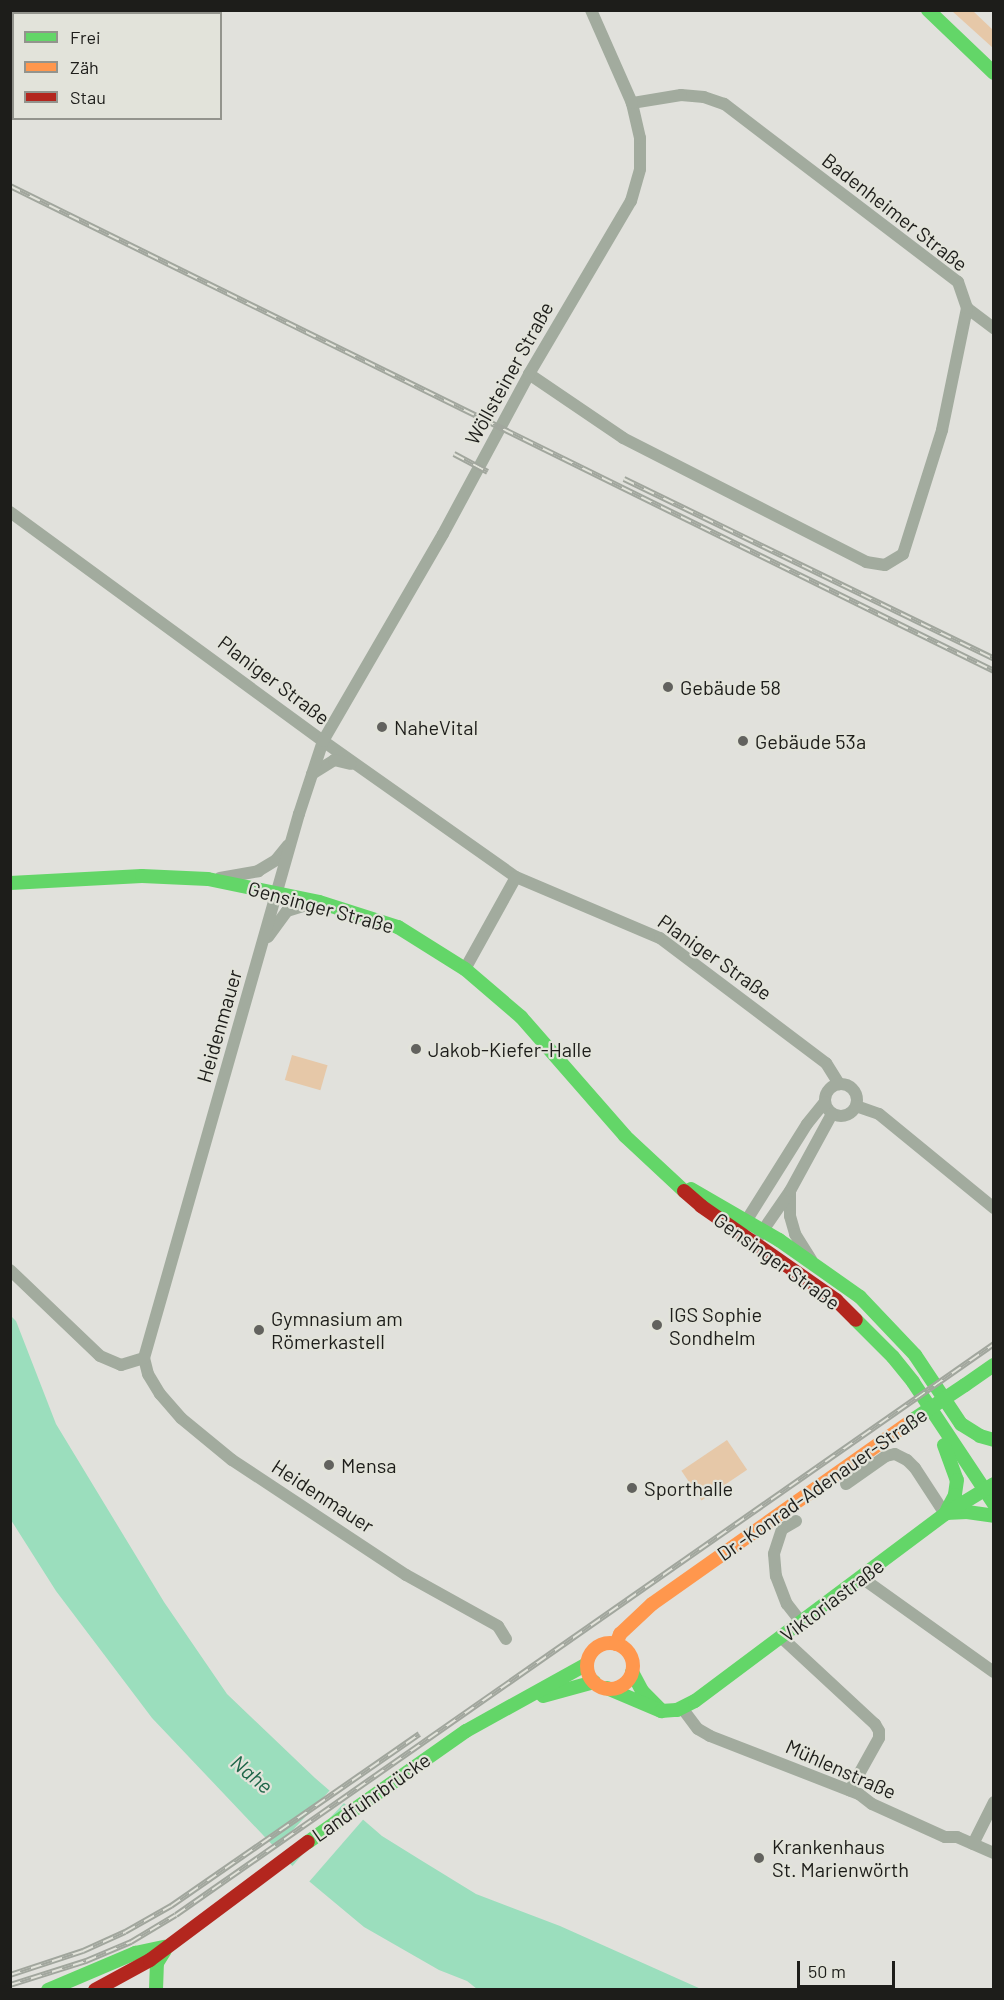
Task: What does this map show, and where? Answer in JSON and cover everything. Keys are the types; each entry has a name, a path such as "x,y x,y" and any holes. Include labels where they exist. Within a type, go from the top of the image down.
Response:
{"street":[{"name":"Wöllsteiner Straße","path":"323,741 443,534 529,374 631,201 640,169 640,138 632,104 591,10"},
{"path":"928,10 993,73"},
{"name":"Badenheimer Straße","path":"632,104 681,95 704,97 724,104 958,282 967,308"},
{"path":"529,374 623,438 866,562 885,565 903,554 914,523 942,430 967,308 993,328"},
{"name":"Planiger Straße","path":"10,512 323,741 516,877 660,938 826,1063 839,1084 853,1090 855,1106"},
{"name":"Heidenmauer","path":"323,741 291,842 144,1358 148,1374 160,1394 181,1418 232,1460 406,1575 498,1626 506,1639"},
{"path":"312,774 334,760 341,760 367,770"},
{"path":"208,879 258,872 276,860 291,842"},
{"name":"Gensinger Straße","path":"10,883 142,876 208,879 319,902 398,927 465,969 521,1017 625,1136 701,1206 836,1300 893,1357 988,1486"},
{"path":"465,969 477,952 516,877"},
{"name":"Heidenmauer","path":"262,945 287,911 319,902"},
{"path":"739,1233 807,1124 825,1102 826,1092 839,1084"},
{"path":"825,1102 832,1114"},
{"path":"832,1114 846,1115 855,1106 879,1114 993,1208"},
{"path":"754,1243 790,1191 832,1114"},
{"name":"Gensinger Straße","path":"675,1180 764,1230 812,1261 860,1297 889,1325 927,1370 948,1407 961,1424 980,1436 993,1440"},
{"path":"790,1191 790,1216 795,1234 812,1261"},
{"path":"10,1270 100,1356 121,1365 144,1358"},
{"name":"Dr.-Konrad-Adenauer-Straße","path":"616,1644 620,1634 651,1604 993,1365"},
{"path":"929,1406 957,1480 953,1502 945,1514"},
{"path":"846,1484 886,1456 895,1454 907,1460 915,1468 945,1514"},
{"name":"Viktoriastraße","path":"600,1685 637,1704 661,1711 682,1708 711,1690 782,1638 945,1514 988,1486 993,1478"},
{"path":"988,1486 993,1504"},
{"path":"945,1514 967,1512 993,1516"},
{"path":"795,1521 782,1529 774,1554 776,1576 787,1604 802,1623"},
{"path":"862,1578 993,1672"},
{"name":"Dr.-Konrad-Adenauer-Straße","path":"628,1652 632,1636 651,1604"},
{"path":"782,1638 875,1724 879,1731 879,1738 850,1790"},
{"path":"606,1643 616,1644 628,1652 633,1661 632,1672 625,1683 600,1685 508,1707 587,1664 590,1655 597,1647 606,1643"},
{"path":"587,1664 600,1685"},
{"path":"632,1672 642,1691 661,1711"},
{"name":"Landfuhrbrücke","path":"95,1989 133,1970 276,1864 466,1731 508,1707"},
{"name":"Mühlenstraße","path":"682,1708 698,1730 850,1790 945,1837 957,1837 993,1853"},
{"path":"973,1844 993,1802"},
{"path":"48,1989 135,1953 167,1946"},
{"path":"156,1989 157,1964 167,1946"}],"shaded area":[{"path":"952,11 973,11 993,30 993,48"},
{"path":"292,1055 328,1065 320,1090 285,1080"},
{"path":"727,1440 747,1470 702,1501 681,1471"}],"water":[{"name":"Nahe","path":"10,1315 16,1321 56,1424 164,1602 227,1694 315,1778 382,1836 476,1894 560,1926 701,1989 477,1989 467,1981 439,1970 364,1927 298,1872 152,1718 56,1591 11,1520"}],"pier":[{"path":"332,1788 346,1801 287,1865 273,1852"},
{"path":"348,1802 365,1817 307,1884 290,1869"}],"railway":[{"path":"10,186 994,671"},
{"path":"454,454 488,472"},
{"path":"624,479 994,659"},
{"path":"10,1985 86,1961 131,1942 176,1915 994,1344"},
{"path":"10,1975 83,1951 125,1932 171,1906 419,1734"}],"traffic: fast":[{"path":"928,10 994,73"},
{"path":"10,883 142,876 208,879 319,902 398,927 465,969 521,1017 625,1136 684,1191"},
{"path":"691,1189 779,1240 860,1297 915,1355 961,1424 980,1436 994,1440"},
{"path":"856,1320 893,1357 913,1382 994,1504"},
{"path":"965,1385 994,1365"},
{"path":"914,1419 965,1385"},
{"path":"944,1445 957,1480 955,1495 947,1510"},
{"path":"607,1688 661,1711 677,1710 695,1701 945,1514 994,1484"},
{"path":"946,1513 967,1512 994,1516"},
{"path":"308,1842 466,1731 587,1664"},
{"path":"632,1672 642,1691 661,1710"},
{"path":"543,1696 594,1682"},
{"path":"48,1990 135,1953 164,1947"},
{"path":"156,1990 157,1963 165,1950"}],"traffic: slow":[{"path":"616,1644 620,1634 652,1604 914,1419"},
{"path":"610,1643 626,1650 633,1666 626,1682 610,1689 594,1682 587,1666 594,1650 610,1643"}],"traffic: jam":[{"path":"684,1191 701,1206 836,1300 856,1320"},
{"path":"95,1990 150,1960 308,1842"}],"place":[{"name":"Gebäude 58","path":"668,687"},
{"name":"NaheVital","path":"382,727"},
{"name":"Gebäude 53a","path":"743,741"},
{"name":"Jakob-Kiefer-Halle","path":"416,1049"},
{"name":"IGS Sophie Sondhelm","path":"657,1325"},
{"name":"Gymnasium am Römerkastell","path":"259,1330"},
{"name":"Mensa","path":"329,1465"},
{"name":"Sporthalle","path":"632,1488"},
{"name":"Krankenhaus St. Marienwörth","path":"759,1858"}]}
